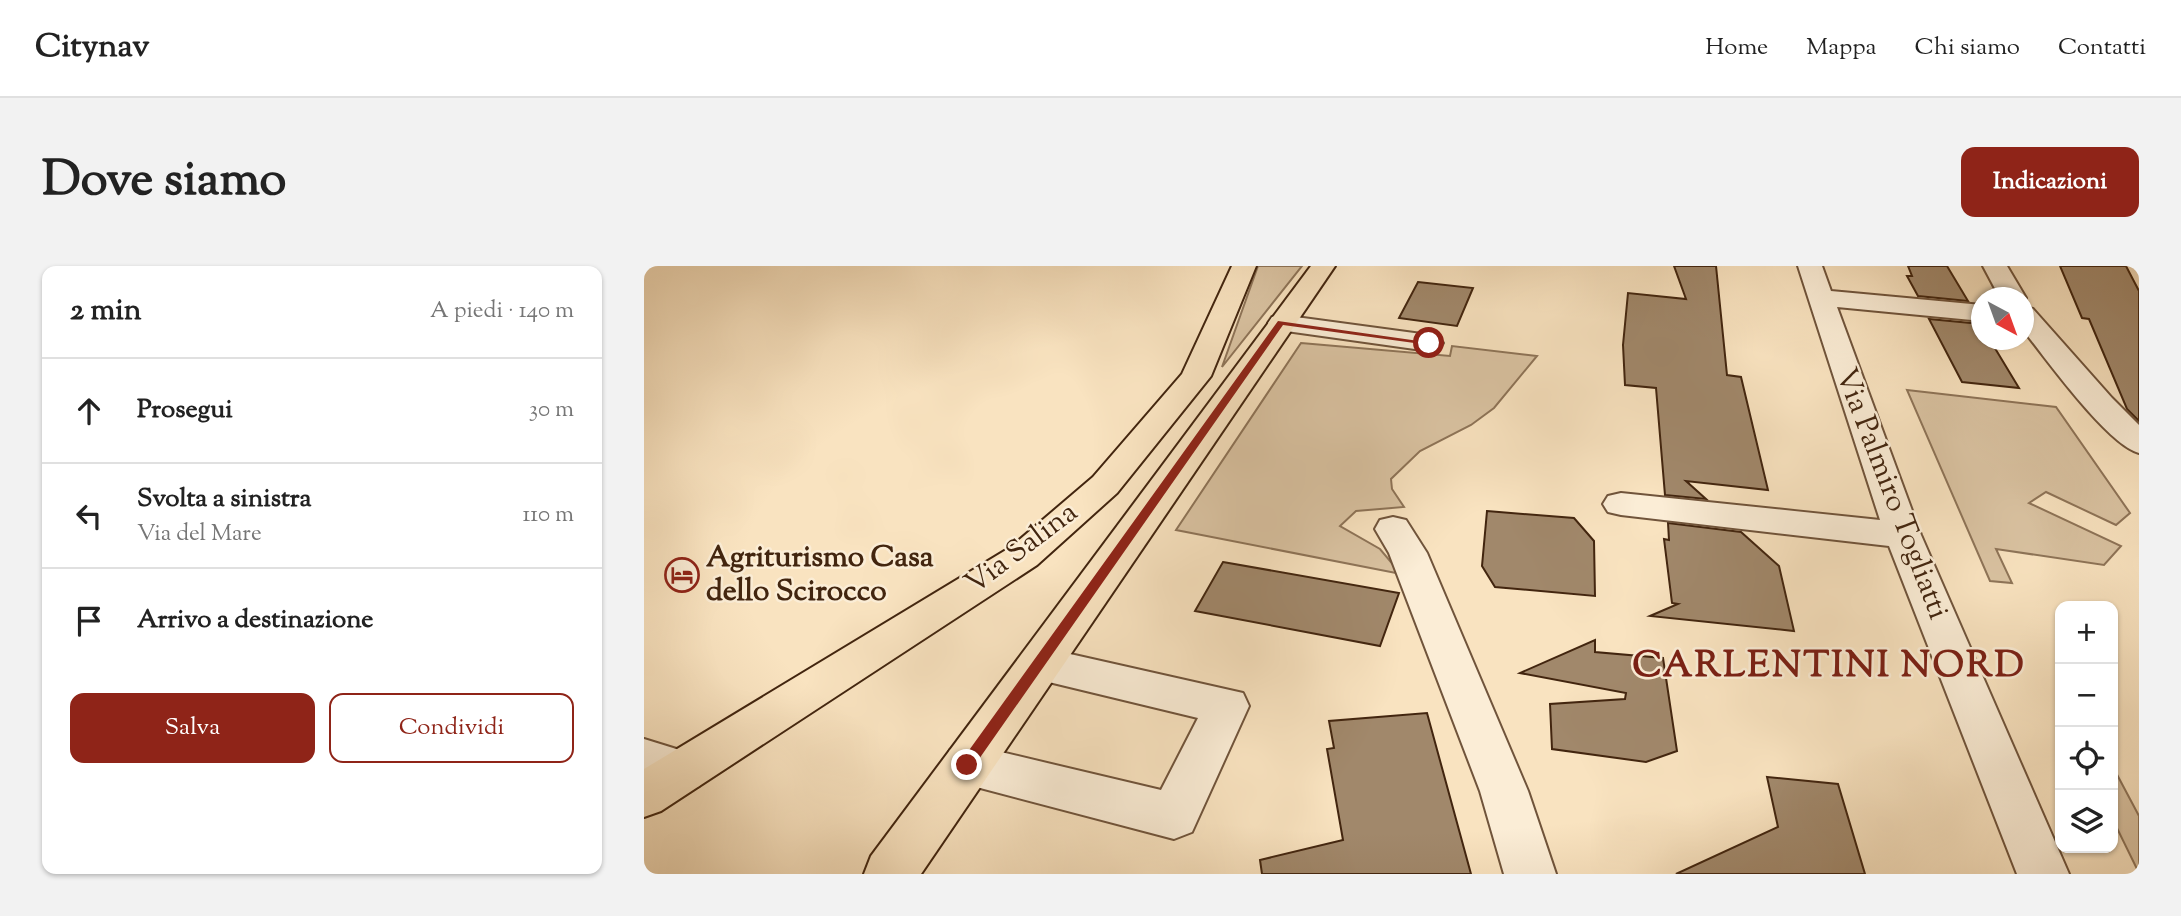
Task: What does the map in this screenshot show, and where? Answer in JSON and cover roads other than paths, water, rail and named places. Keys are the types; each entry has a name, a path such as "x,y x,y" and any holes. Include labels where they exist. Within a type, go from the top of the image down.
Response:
{"main road":[{"name":"Via Salina","path":"657,775 1024,556 1105,485 1196,376 1244,266"},
{"path":"890,874 1323,266"}],"street":[{"path":"1994,266 2006,287"},
{"path":"1815,282 1971,311"},
{"name":"Via Palmiro Togliatti","path":"1815,282 1903,535 2043,874"},
{"path":"1281,323 1429,343"},
{"path":"2034,327 2101,405 2139,443"},
{"path":"1621,504 1903,535"},
{"path":"1393,529 1413,565 1504,791 1530,874"},
{"path":"967,765 1174,816 1227,706 1039,664"}],"place":[{"name":"Agriturismo Casa dello Scirocco","path":"682,575"}],"district":[{"name":"CARLENTINI NORD","path":"1829,667"}]}
